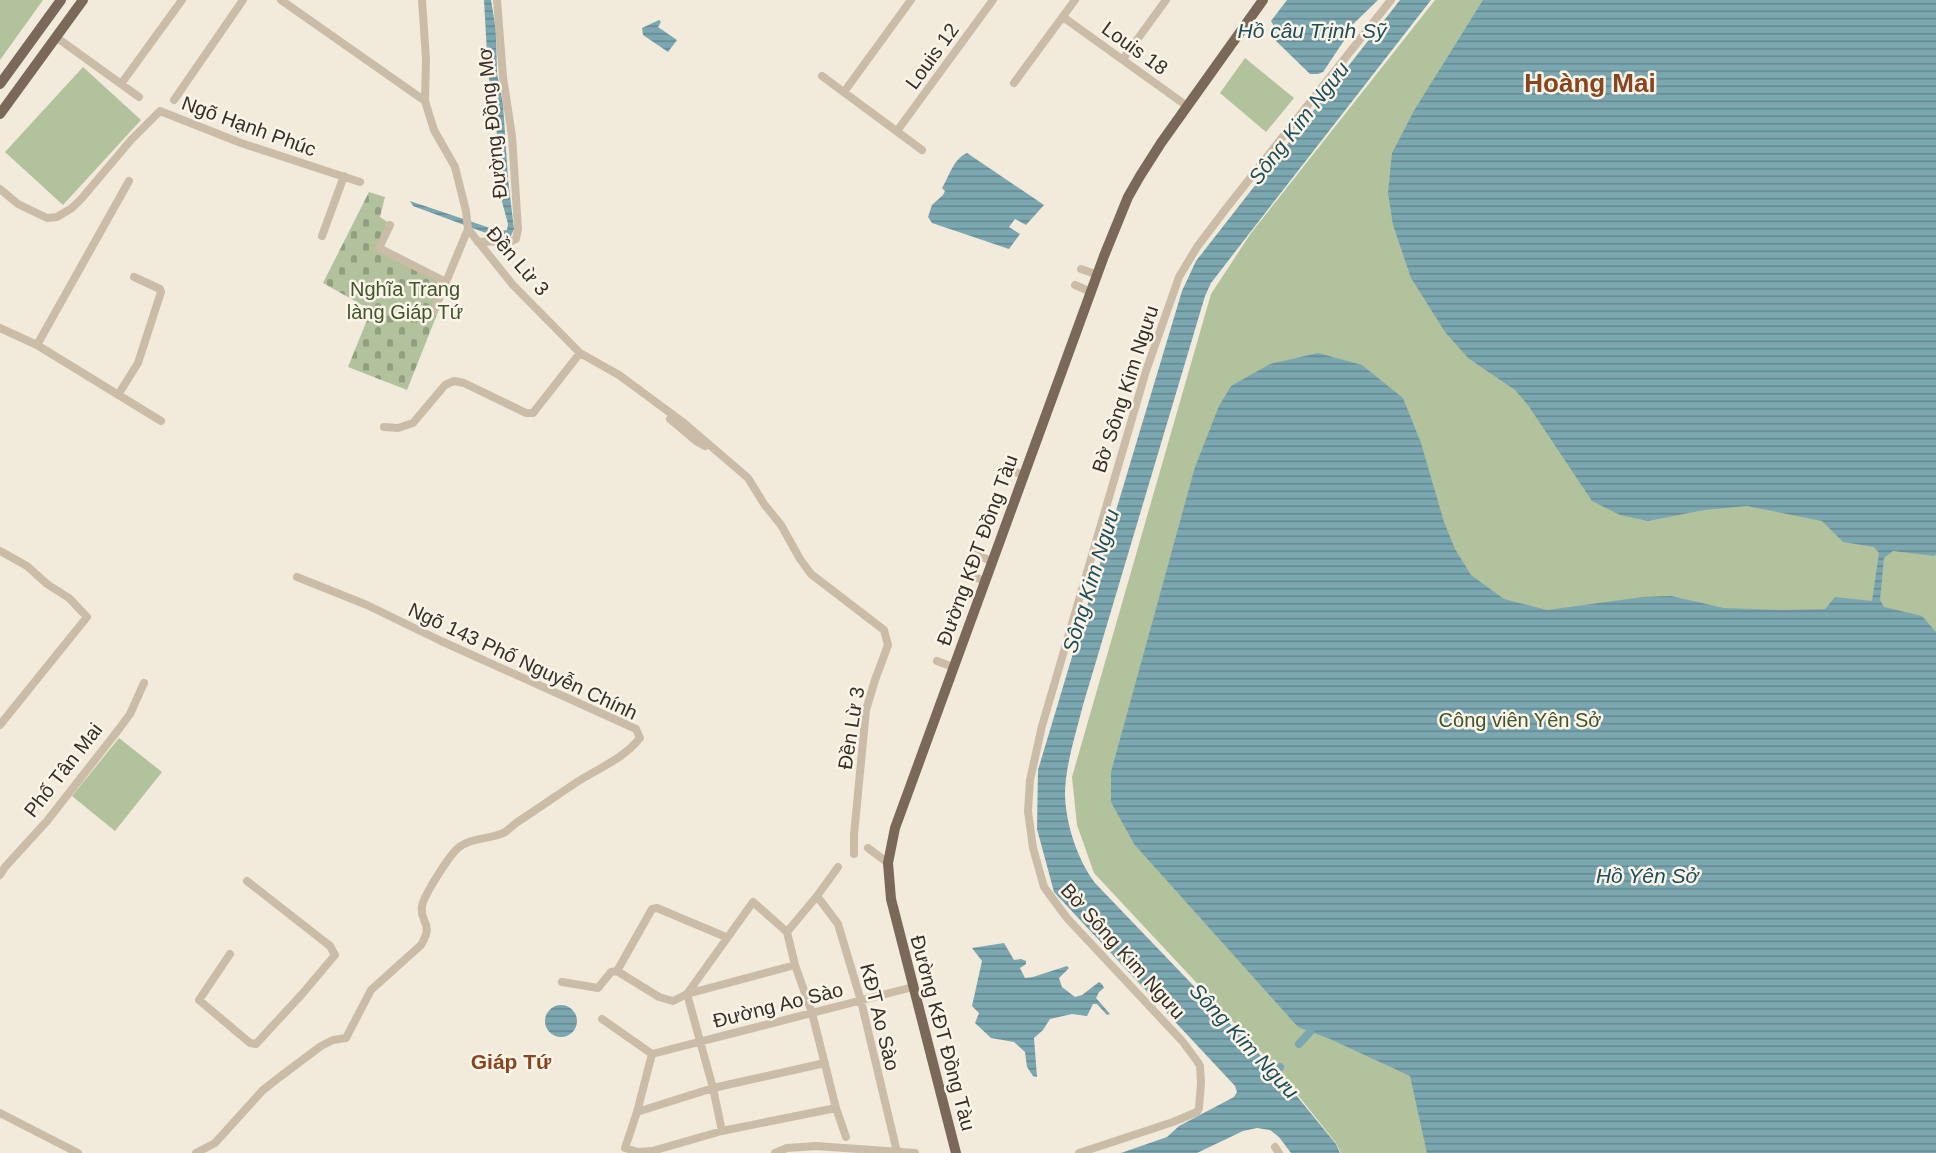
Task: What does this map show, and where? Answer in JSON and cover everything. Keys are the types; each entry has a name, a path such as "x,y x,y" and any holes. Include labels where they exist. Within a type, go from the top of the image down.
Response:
{"main road":[{"path":"0,84 61,0"},
{"path":"0,114 83,0"},
{"name":"Đường KĐT Đồng Tàu","path":"956,1153 891,899 888,863 895,828 1128,197 1187,105 1263,0"}],"street":[{"path":"121,84 182,0"},
{"path":"174,100 243,0"},
{"path":"281,0 425,102"},
{"name":"Đền Lừ 3","path":"422,0 426,59 425,102 434,130 455,168 468,229 513,285 580,352 618,375 684,423 748,478 764,504 781,525 800,560 811,574 884,630 888,645 866,711 854,854"},
{"name":"Đường Đồng Mơ","path":"478,242 512,241 516,239 518,229 512,136 503,76 497,0"},
{"path":"844,92 911,0"},
{"name":"Louis 12","path":"897,131 993,0"},
{"path":"1014,83 1075,0"},
{"path":"1123,59 1166,0"},
{"name":"Bờ Sông Kim Ngưu","path":"1079,1153 1197,1112 1201,1083 1200,1066 1183,1042 1067,918 1044,887 1033,848 1028,811 1030,780 1042,726 1146,371 1179,277 1197,247 1225,210 1391,0"},
{"name":"Louis 18","path":"1063,17 1187,105"},
{"path":"56,37 139,97"},
{"path":"822,76 922,150"},
{"name":"Ngõ Hạnh Phúc","path":"0,189 18,204 47,218 57,217 72,208 82,198 131,140 160,111 241,143 360,182"},
{"path":"322,236 344,177"},
{"path":"36,345 129,181"},
{"path":"390,225 379,248 446,282"},
{"path":"434,311 468,229"},
{"path":"1082,269 1098,275"},
{"path":"118,395 138,363 161,292 160,289 134,277"},
{"path":"1075,285 1092,292"},
{"path":"0,328 36,345 161,421"},
{"path":"384,427 398,428 413,423 445,386 454,381 464,383 526,413 533,413 580,352"},
{"path":"1009,470 1024,475"},
{"path":"0,551 27,566 47,584 69,598 87,617 0,725"},
{"path":"976,555 992,561"},
{"path":"969,575 985,581"},
{"name":"Ngõ 143 Phố Nguyễn Chính","path":"196,1153 214,1143 263,1090 281,1076 321,1046 333,1040 346,1038 371,990 421,945 427,936 428,930 421,907 428,891 460,847 477,839 501,834 578,781 632,749 640,738 636,729 367,605 297,578"},
{"path":"937,661 953,667"},
{"name":"Phố Tân Mai","path":"2,869 47,821 107,745 130,714 144,683"},
{"path":"868,848 888,863"},
{"path":"787,932 838,867"},
{"path":"230,954 199,1000 250,1043 256,1044 335,955 330,946 247,881"},
{"name":"KĐT Ao Sào","path":"817,896 838,924 861,1001 897,1152"},
{"path":"722,1131 713,1088 687,994 753,902 787,932 846,1137"},
{"path":"617,971 652,909 657,908 726,937"},
{"path":"562,982 598,988 611,972 617,971 659,997 673,1001 687,994 795,965"},
{"name":"Đường Ao Sào","path":"652,1054 913,987"},
{"path":"602,1019 652,1054 625,1148 638,1152 652,1151 722,1131 836,1108"},
{"path":"637,1112 713,1088 825,1063"},
{"path":"0,1113 78,1153"},
{"path":"775,1153 787,1148 816,1146 915,1153"}],"green space":[{"path":"0,0 43,0 0,60"},
{"name":"Hồ Yên Sở","path":"1435,0 1936,0 1936,1153 1341,1153 1336,1143 1278,1070 1094,873 1077,825 1072,777 1211,294 1251,233"},
{"path":"1245,58 1294,98 1266,132 1220,93"},
{"path":"83,67 141,120 63,205 5,152"},
{"name":"Nghĩa Trang làng Giáp Tứ","path":"369,192 385,197 380,217 389,223 378,248 449,284 407,390 348,367 371,310 323,283"},
{"path":"119,738 162,772 115,831 72,796"}],"water":[{"path":"484,0 491,0 496,30 497,73 503,104 514,229 510,238 502,239 413,206 410,201 499,231 507,230 508,224 501,198 496,122 488,72"},
{"name":"Hồ câu Trịnh Sỹ","path":"1287,0 1378,0 1346,31 1345,39 1323,72 1310,74 1274,39 1276,30 1271,21"},
{"name":"Sông Kim Ngưu","path":"1400,0 1431,0 1211,283 1205,296 1083,705 1069,759 1065,792 1067,816 1073,840 1095,883 1282,1078 1336,1144 1340,1153 1291,1153 1279,1137 1270,1130 1257,1128 1243,1131 1197,1153 1121,1153 1167,1137 1179,1126 1234,1097 1237,1092 1235,1086 1054,892 1037,829 1038,770 1182,291 1196,261"},
{"name":"Hồ Yên Sở","path":"1483,0 1936,0 1936,554 1934,556 1893,551 1884,558 1880,600 1884,607 1922,616 1936,632 1936,1153 1427,1153 1410,1076 1330,1039 1298,1027 1134,844 1111,802 1111,772 1195,467 1219,406 1231,386 1270,364 1318,353 1362,365 1403,398 1421,443 1444,522 1455,549 1471,575 1504,599 1547,610 1643,597 1671,596 1724,608 1782,610 1825,609 1835,597 1872,601 1879,553 1874,547 1843,542 1822,521 1747,506 1704,510 1648,521 1620,515 1592,501 1528,405 1515,390 1468,358 1445,332 1411,278 1393,225 1388,193 1392,153 1415,109"},
{"path":"659,20 661,22 658,27 677,40 668,52 643,35 642,28"},
{"path":"967,153 1044,205 1026,225 1015,219 1009,227 1020,234 1009,249 932,223 928,217 932,205 943,195 945,191 942,188 958,159"},
{"path":"1004,943 1014,960 1026,961 1026,964 1020,968 1025,978 1067,966 1069,968 1059,978 1062,987 1075,997 1082,995 1099,982 1104,988 1096,998 1110,1014 1107,1015 1097,1004 1093,1004 1087,1016 1072,1014 1050,1019 1034,1038 1037,1077 1033,1076 1027,1067 1025,1052 1014,1042 991,1038 975,1023 979,1013 972,1006 982,961 972,948"},
{"path":"561,1005 572,1010 577,1021 572,1032 561,1037 550,1032 545,1021 550,1010"}],"waterway":[{"path":"1299,1044 1310,1032"},
{"name":"Sông Kim Ngưu","path":"1271,1080 1280,1067"}],"district":[{"name":"Hoàng Mai","path":"1590,83"},
{"name":"Giáp Tứ","path":"511,1062"}],"park label":[{"name":"Công viên Yên Sở","path":"1520,720"}]}
